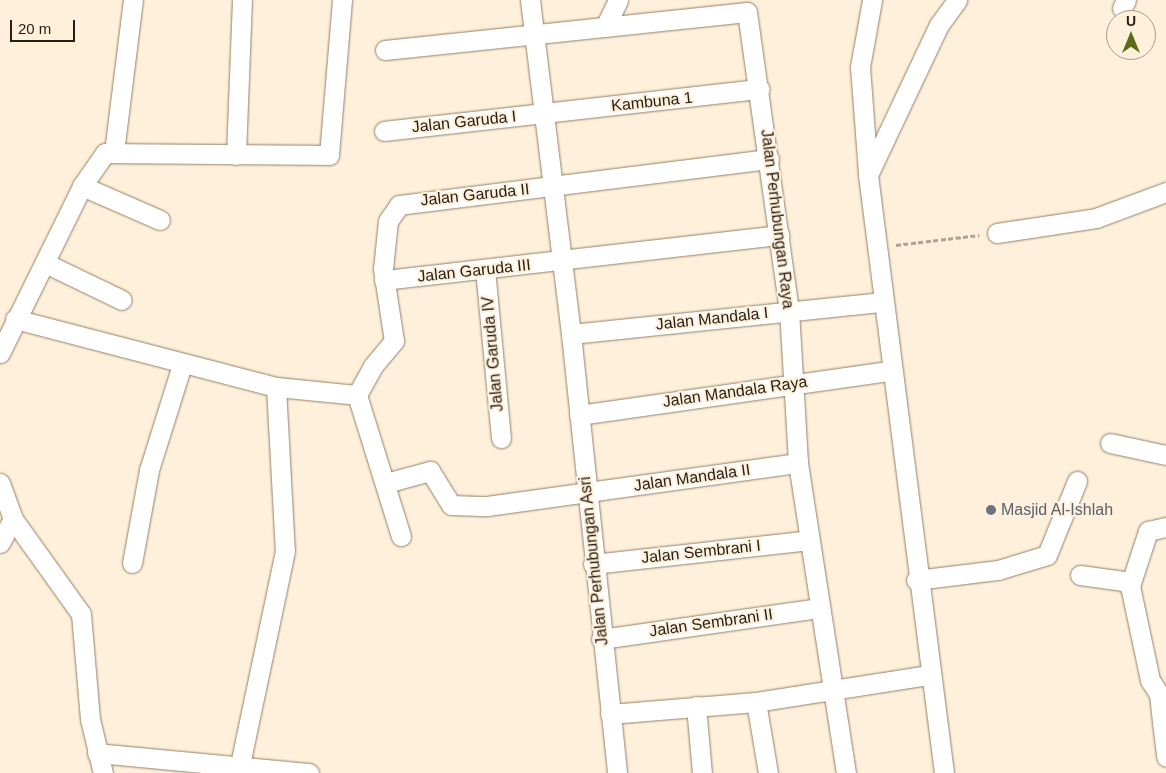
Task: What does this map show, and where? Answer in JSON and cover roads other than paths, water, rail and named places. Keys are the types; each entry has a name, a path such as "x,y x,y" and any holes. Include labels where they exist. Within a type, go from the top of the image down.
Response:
{"street":[{"path":"114,152 133,0"},
{"path":"236,155 242,0"},
{"path":"0,353 14,319 45,263 82,186 100,157 114,152 236,155 330,153 342,0"},
{"name":"Jalan Perhubungan Asri","path":"530,0 552,187 563,262 592,564 617,773"},
{"path":"605,27 618,0"},
{"path":"872,0 860,66 868,175 890,372 928,675 944,773"},
{"path":"939,25 944,0"},
{"path":"868,175 939,25 957,0"},
{"name":"Jalan Perhubungan Raya","path":"385,50 534,36 745,11 760,89 789,310 798,463 831,691 846,773"},
{"name":"Kambuna 1","path":"544,114 760,89"},
{"name":"Jalan Garuda I","path":"384,131 544,114"},
{"path":"552,187 769,159"},
{"path":"82,186 160,220"},
{"name":"Jalan Garuda II","path":"384,280 388,221 399,205 552,187"},
{"path":"997,233 1096,218 1166,192"},
{"name":"Jalan Garuda III","path":"384,280 563,262 779,235"},
{"path":"45,263 122,300"},
{"name":"Jalan Garuda IV","path":"485,269 501,438"},
{"path":"384,280 394,342 373,366 358,395 401,536"},
{"name":"Jalan Mandala I","path":"571,334 789,310 882,302"},
{"path":"14,319 182,365 276,387 358,395"},
{"path":"132,563 149,470 182,365"},
{"name":"Jalan Mandala Raya","path":"579,415 793,383 890,372"},
{"path":"240,765 285,552 276,387"},
{"path":"1110,442 1166,455"},
{"name":"Jalan Mandala II","path":"386,482 430,471 445,499 458,506 586,493 798,463"},
{"path":"916,580 998,570 1047,555 1077,482"},
{"path":"0,483 14,519 81,614 97,753 103,773"},
{"path":"0,543 14,519"},
{"path":"1166,527 1148,531 1130,586 1150,680 1159,694 1164,721 1166,757"},
{"name":"Jalan Sembrani I","path":"592,564 810,540"},
{"path":"1080,575 1124,581 1130,586"},
{"name":"Jalan Sembrani II","path":"601,639 820,608"},
{"path":"610,714 756,702 928,675"},
{"path":"756,702 768,773"},
{"path":"696,706 702,773"},
{"path":"97,753 309,773"}],"place":[{"name":"Masjid Al-Ishlah","path":"991,510"}]}
